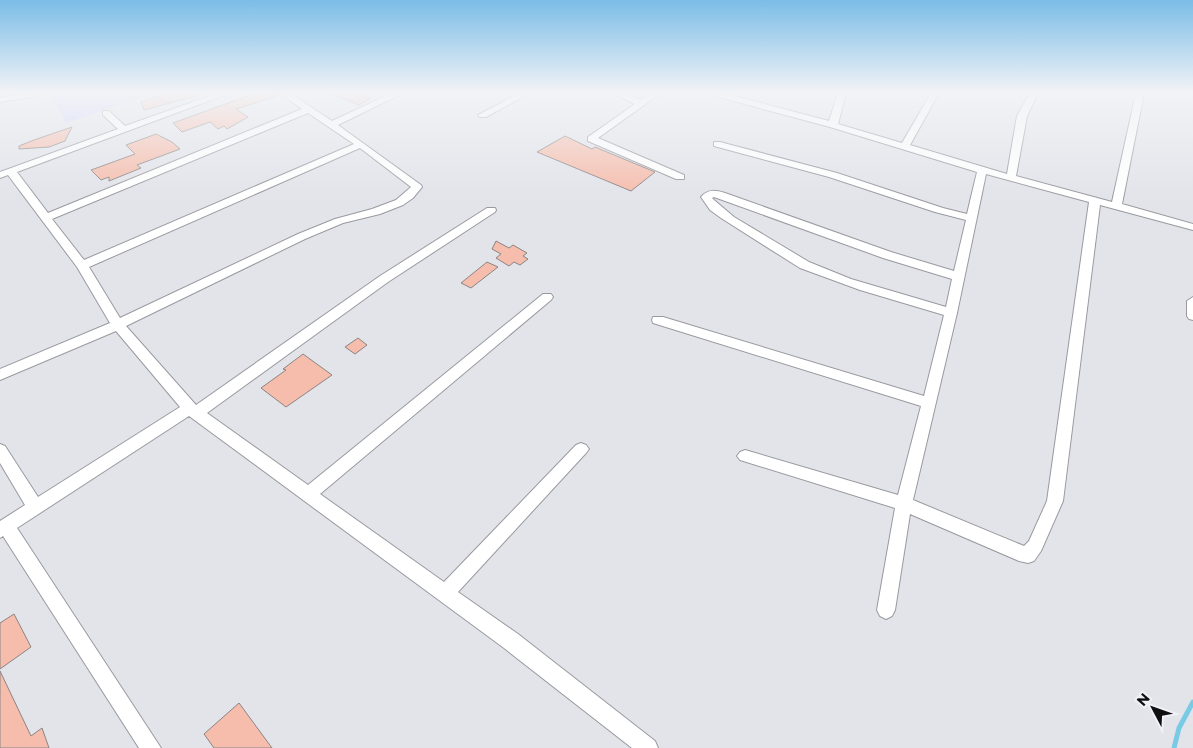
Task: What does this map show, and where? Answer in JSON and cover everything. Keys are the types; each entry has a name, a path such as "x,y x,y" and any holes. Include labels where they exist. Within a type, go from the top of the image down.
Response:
{"street":[{"path":"130,128 6,174 47,217 82,265 118,324 193,410 511,641 648,748"},
{"path":"47,217 263,128"},
{"path":"0,374 118,324 328,224 378,212 415,191 417,187 338,128"},
{"path":"606,128 591,139 680,177"},
{"path":"842,128 982,170 1193,227"},
{"path":"904,147 915,128"},
{"path":"1011,178 1020,128"},
{"path":"1116,206 1133,128"},
{"path":"82,265 361,144"},
{"path":"717,144 833,175 939,210 971,218"},
{"path":"886,610 904,504 951,313 982,170"},
{"path":"951,313 850,283 811,269 734,222 710,204 706,197 712,193 721,195 887,255 959,276"},
{"path":"745,456 904,504 1019,553 1028,555 1035,546 1055,501 1095,201"},
{"path":"151,748 3,528 193,410 384,279 491,210"},
{"path":"309,494 547,297"},
{"path":"1193,301 1193,316"},
{"path":"658,320 929,403"},
{"path":"445,593 582,449"},
{"path":"0,450 35,507"}],"building":[{"path":"72,128 65,141 49,147 19,149 19,146"},
{"path":"178,128 193,128 182,132"},
{"path":"156,134 172,142 180,149 137,165 141,168 109,181 109,177 101,180 91,170 135,154 126,145"},
{"path":"565,136 592,149 595,147 655,172 631,191 537,152"},
{"path":"496,241 509,248 513,245 527,253 523,256 528,259 520,265 514,262 509,266 496,258 501,254 492,249"},
{"path":"487,262 498,267 471,288 461,283"},
{"path":"358,338 367,345 355,354 345,347"},
{"path":"303,354 332,375 286,407 261,388 286,370 283,369"},
{"path":"14,614 31,647 0,669 0,623"},
{"path":"0,671 31,736 42,728 49,748 0,748"},
{"path":"239,703 272,748 214,748 204,734"}],"waterway":[{"path":"1174,748 1179,728 1193,702"}]}
